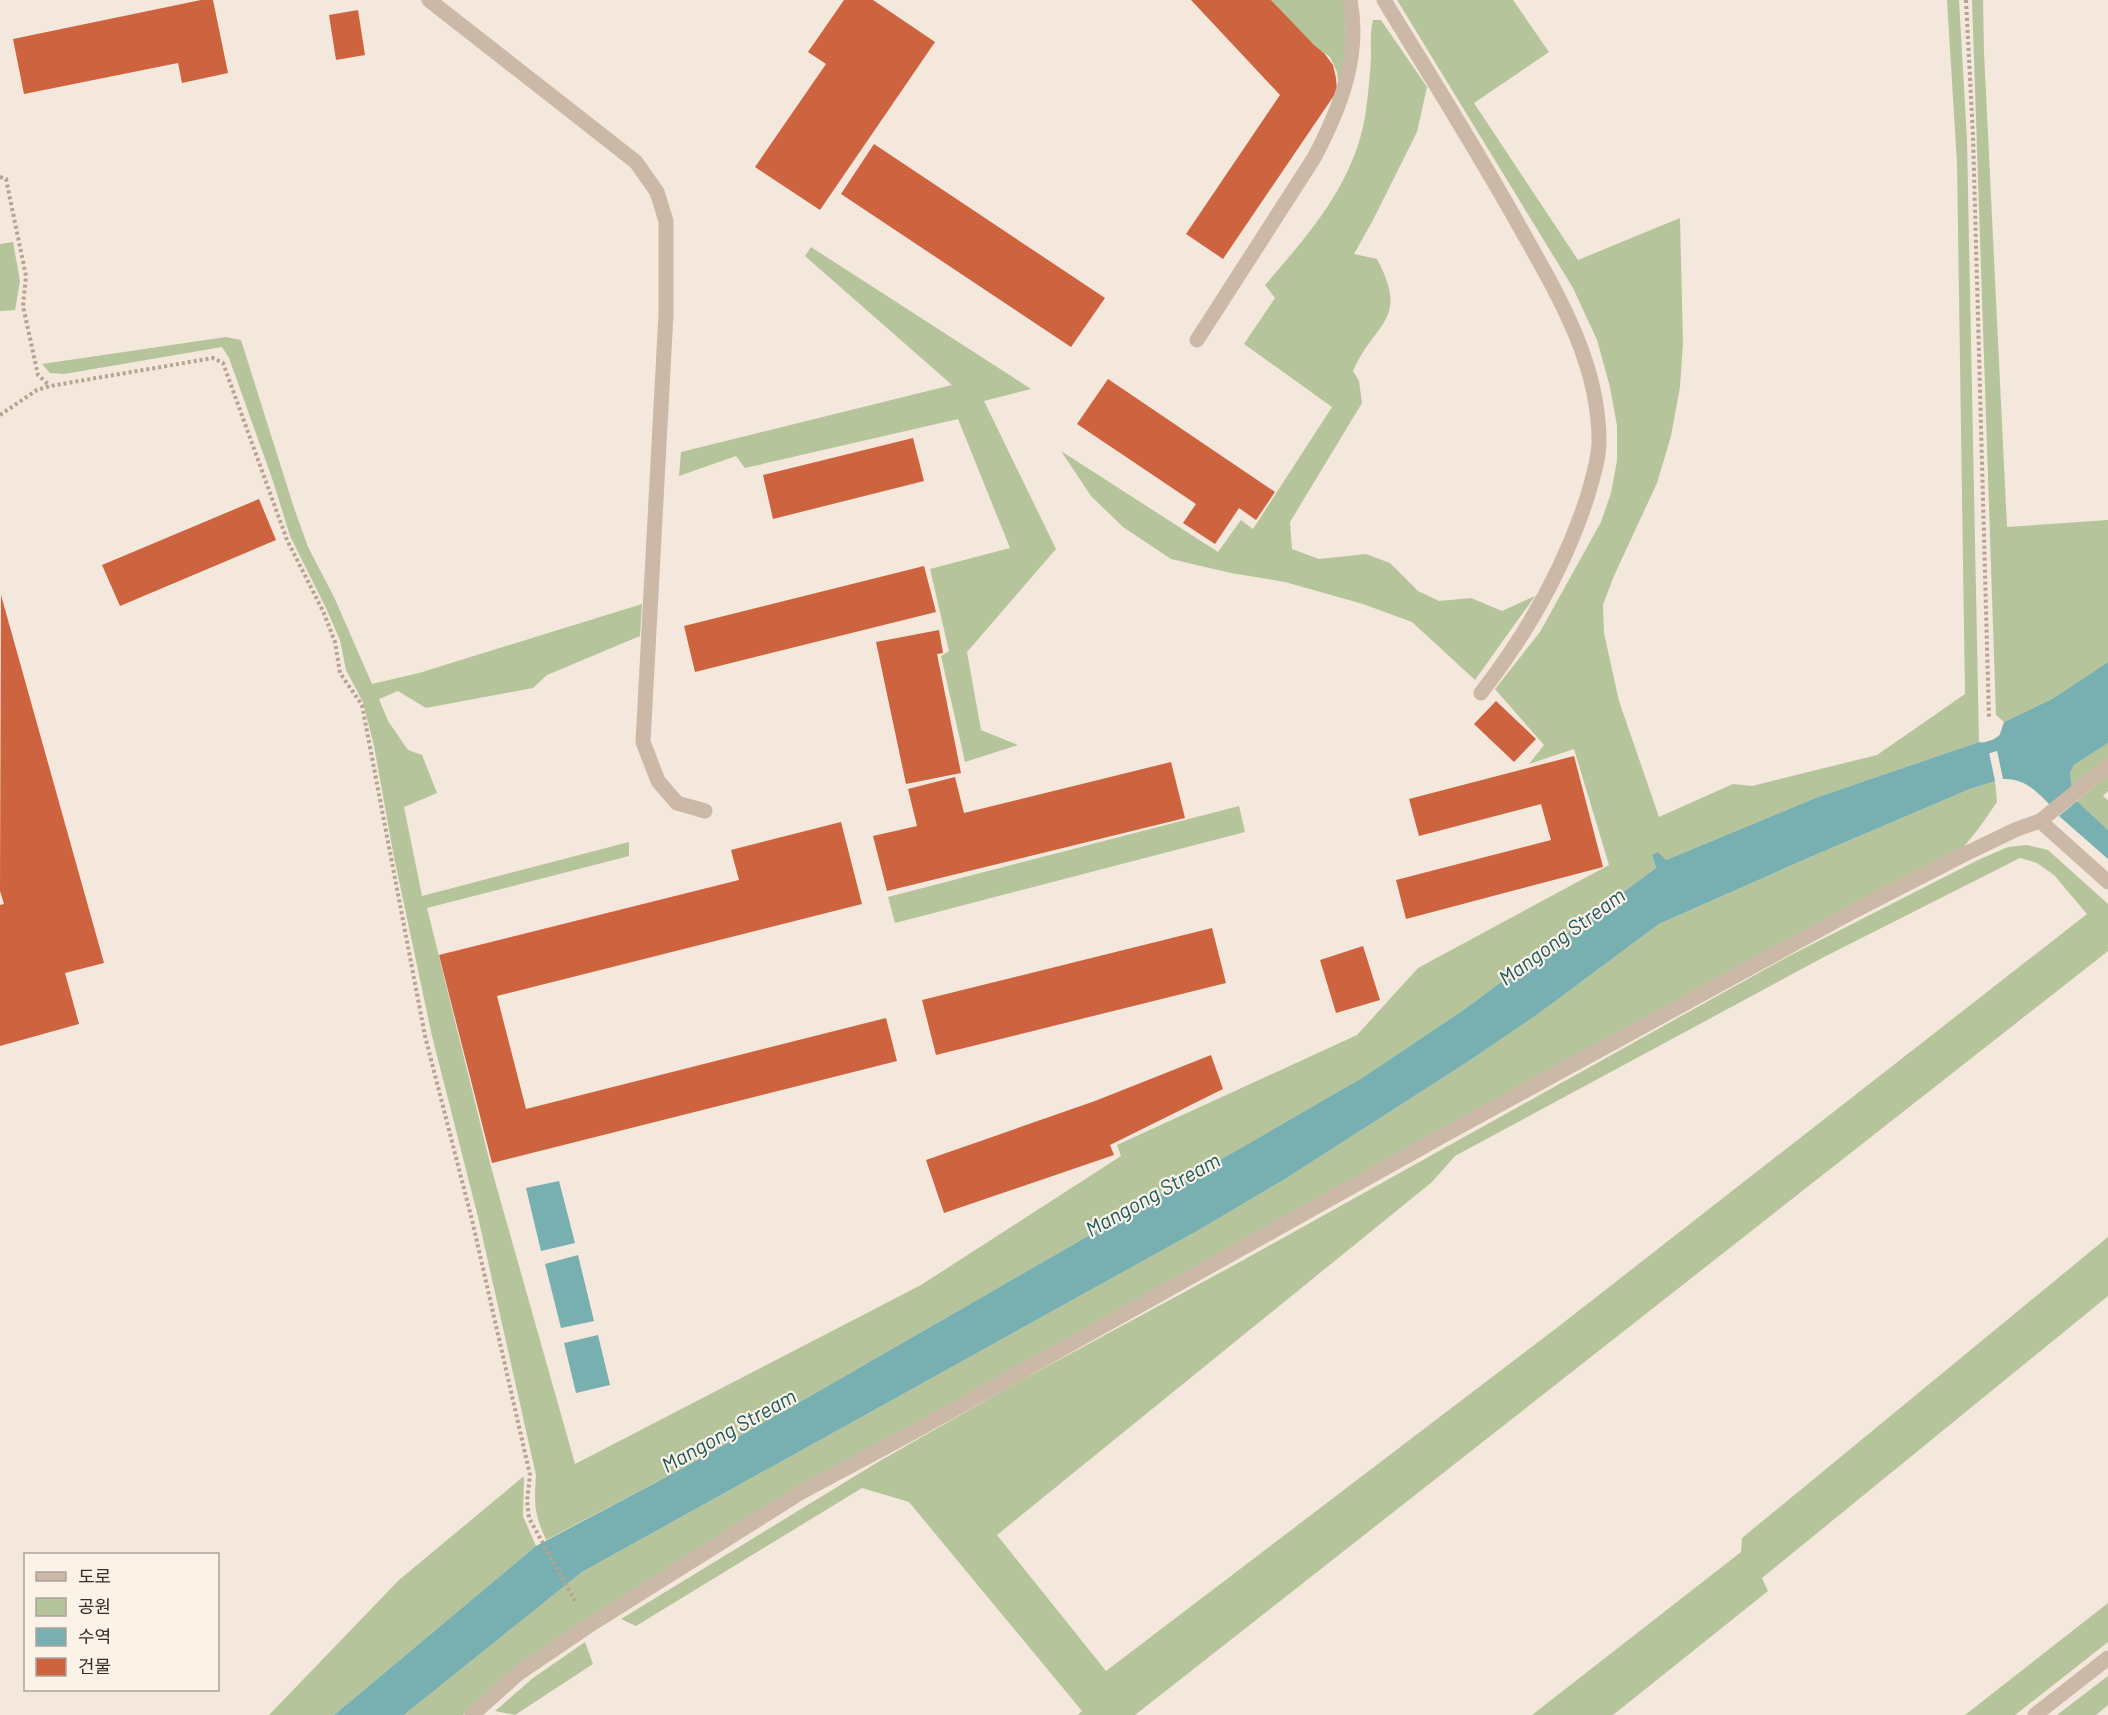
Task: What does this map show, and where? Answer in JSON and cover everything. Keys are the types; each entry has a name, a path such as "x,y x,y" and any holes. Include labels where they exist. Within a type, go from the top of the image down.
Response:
{"street":[{"path":"429,0 636,162 657,192 666,221 666,314 643,742 658,781 677,803 705,811"},
{"path":"1197,340 1314,158 1328,131 1341,102 1349,71 1352,43 1350,0"},
{"path":"1384,0 1497,185 1556,291 1578,339 1591,377 1597,409 1599,443 1594,476 1576,532 1507,659 1481,693"},
{"path":"472,1715 519,1673 590,1625 800,1493 922,1428 1446,1134 1854,911 1975,849 2040,821 2108,766"},
{"path":"2040,821 2108,882"},
{"path":"2035,1715 2108,1658"}],"path":[{"path":"1966,0 1973,148 1989,717"},
{"path":"0,177 6,179 26,276 23,306 38,375 50,386"},
{"path":"0,415 37,390 50,386 213,358 223,363 287,540 335,642 340,673 362,705 425,1036 472,1220 530,1475 527,1501 529,1518 568,1589"}],"green space":[{"path":"1271,0 1345,0 1346,58 1339,86 1337,72 1330,57 1312,44"},
{"path":"1397,0 1513,0 1549,52 1474,103 1578,260 1680,218 1683,343 1680,387 1671,436 1657,483 1603,605 1604,633 1619,701 1659,817 1733,784 1752,786 1877,755 1965,694 1957,163 1947,0 1959,0 1967,140 1979,742 1818,797 1666,860 1652,855 1656,868 1462,1011 1362,1078 685,1467 546,1540 536,1508 536,1475 478,1217 432,1036 394,857 374,746 363,702 346,670 340,640 326,608 290,536 229,358 222,347 64,374 50,373 42,364 226,337 241,340 308,547 334,597 372,684 419,673 642,604 640,636 547,675 533,688 426,708 398,691 379,699 388,721 408,750 422,755 437,793 404,807 422,896 629,842 629,856 427,908 491,1167 575,1464 921,1285 1121,1156 1117,1145 1357,1035 1418,968 1609,865 1574,749 1529,764 1544,745 1495,689 1540,632 1601,522 1611,493 1617,461 1617,426 1610,387 1597,340 1573,288"},
{"path":"1972,0 1983,0 2007,527 2108,520 2108,662 2052,699 2004,722 1996,715"},
{"path":"1373,20 1381,20 1427,87 1417,132 1354,254 1377,259 1386,280 1390,308 1386,319 1353,371 1359,381 1362,403 1290,522 1292,549 1319,559 1366,554 1390,563 1418,591 1439,601 1471,598 1502,611 1535,596 1475,680 1412,622 1363,604 1285,582 1231,573 1171,559 1123,527 1091,496 1061,451 1218,552 1241,520 1253,529 1332,407 1244,344 1275,298 1265,285 1313,227 1340,187 1350,165 1365,117"},
{"path":"13,242 20,281 15,310 0,311 0,244"},
{"path":"811,247 1031,389 984,401 1056,549 967,652 981,730 1018,745 965,762 941,656 949,651 930,569 1010,548 958,419 745,468 736,456 679,476 681,452 952,385 805,256"},
{"path":"2108,743 2108,761 2072,787 2070,773 2074,765"},
{"path":"2108,775 2108,791 2103,796 2108,800 2108,830 2077,801"},
{"path":"1995,781 1997,802 1962,849 1070,1337 515,1668 463,1715 404,1715 582,1572 1197,1231 1285,1179 1538,1014 1659,924 1970,789"},
{"path":"1239,806 1245,832 895,923 888,897"},
{"path":"2027,845 2048,850 2108,904 2108,951 1135,1715 1078,1715 1082,1711 909,1502 862,1488 636,1626 621,1619 878,1462 1018,1382 1238,1263 1789,956 2008,847","holes":["2020,858 2037,863 2054,875 2087,914 1554,1330 1106,1671 997,1535 1432,1182 1455,1156 1824,957"]},
{"path":"2108,1237 2108,1296 1762,1578 1768,1591 1613,1715 1532,1715 1741,1552 1742,1538"},
{"path":"524,1476 523,1516 536,1546 334,1715 269,1715 399,1580"},
{"path":"2108,1603 2108,1642 2015,1715 1965,1715"},
{"path":"585,1642 593,1664 515,1715 495,1711 533,1678"},
{"path":"2108,1676 2108,1705 2096,1715 2057,1715"}],"water":[{"path":"2108,662 2108,743 2074,765 2070,773 2072,787 2051,806 2024,783 2003,779 1995,741 1999,737 2004,722 2052,699"},
{"path":"1979,742 1987,743 1995,781 1970,789 1659,924 1538,1014 1285,1179 1197,1231 582,1572 404,1715 334,1715 536,1546 685,1467 1362,1078 1462,1011 1656,868 1652,855 1658,852 1666,860 1818,797"},
{"path":"2077,801 2108,830 2108,859 2059,816"},
{"path":"559,1181 575,1243 541,1251 526,1188"},
{"path":"578,1255 594,1321 561,1328 545,1264"},
{"path":"598,1335 610,1385 576,1393 564,1343"}],"building":[{"path":"201,0 213,0 228,73 182,83 178,63 24,94 13,39"},
{"path":"844,0 873,0 935,42 820,210 755,167 826,64 808,52"},
{"path":"1191,0 1271,0 1324,53 1333,65 1336,78 1337,91 1223,259 1186,234 1280,95"},
{"path":"358,10 365,55 336,60 329,15"},
{"path":"874,144 1105,298 1071,347 841,194"},
{"path":"1108,379 1275,492 1256,520 1239,508 1215,544 1183,523 1196,504 1077,424"},
{"path":"913,438 924,481 773,519 763,475"},
{"path":"259,499 276,540 120,606 102,565"},
{"path":"924,566 936,612 695,672 684,626"},
{"path":"1,595 104,963 65,973 79,1024 0,1046 0,905 4,904 0,891"},
{"path":"939,630 943,653 937,654 961,773 906,784 876,642"},
{"path":"1496,701 1536,739 1514,762 1474,724"},
{"path":"1574,756 1603,867 1406,919 1396,880 1551,840 1541,804 1419,836 1409,799"},
{"path":"1171,762 1185,818 887,891 873,836 917,826 908,789 955,777 964,813"},
{"path":"841,822 862,904 497,996 526,1109 886,1018 897,1061 492,1163 439,955 739,880 731,850"},
{"path":"1212,928 1226,983 936,1055 922,1000"},
{"path":"1363,946 1380,1000 1336,1013 1320,960"},
{"path":"1211,1055 1223,1089 1110,1145 1114,1155 944,1213 926,1160 1095,1101"}],"waterway":[{"name":"Mangong Stream","path":"1973,752 1996,745 2009,736"}]}
